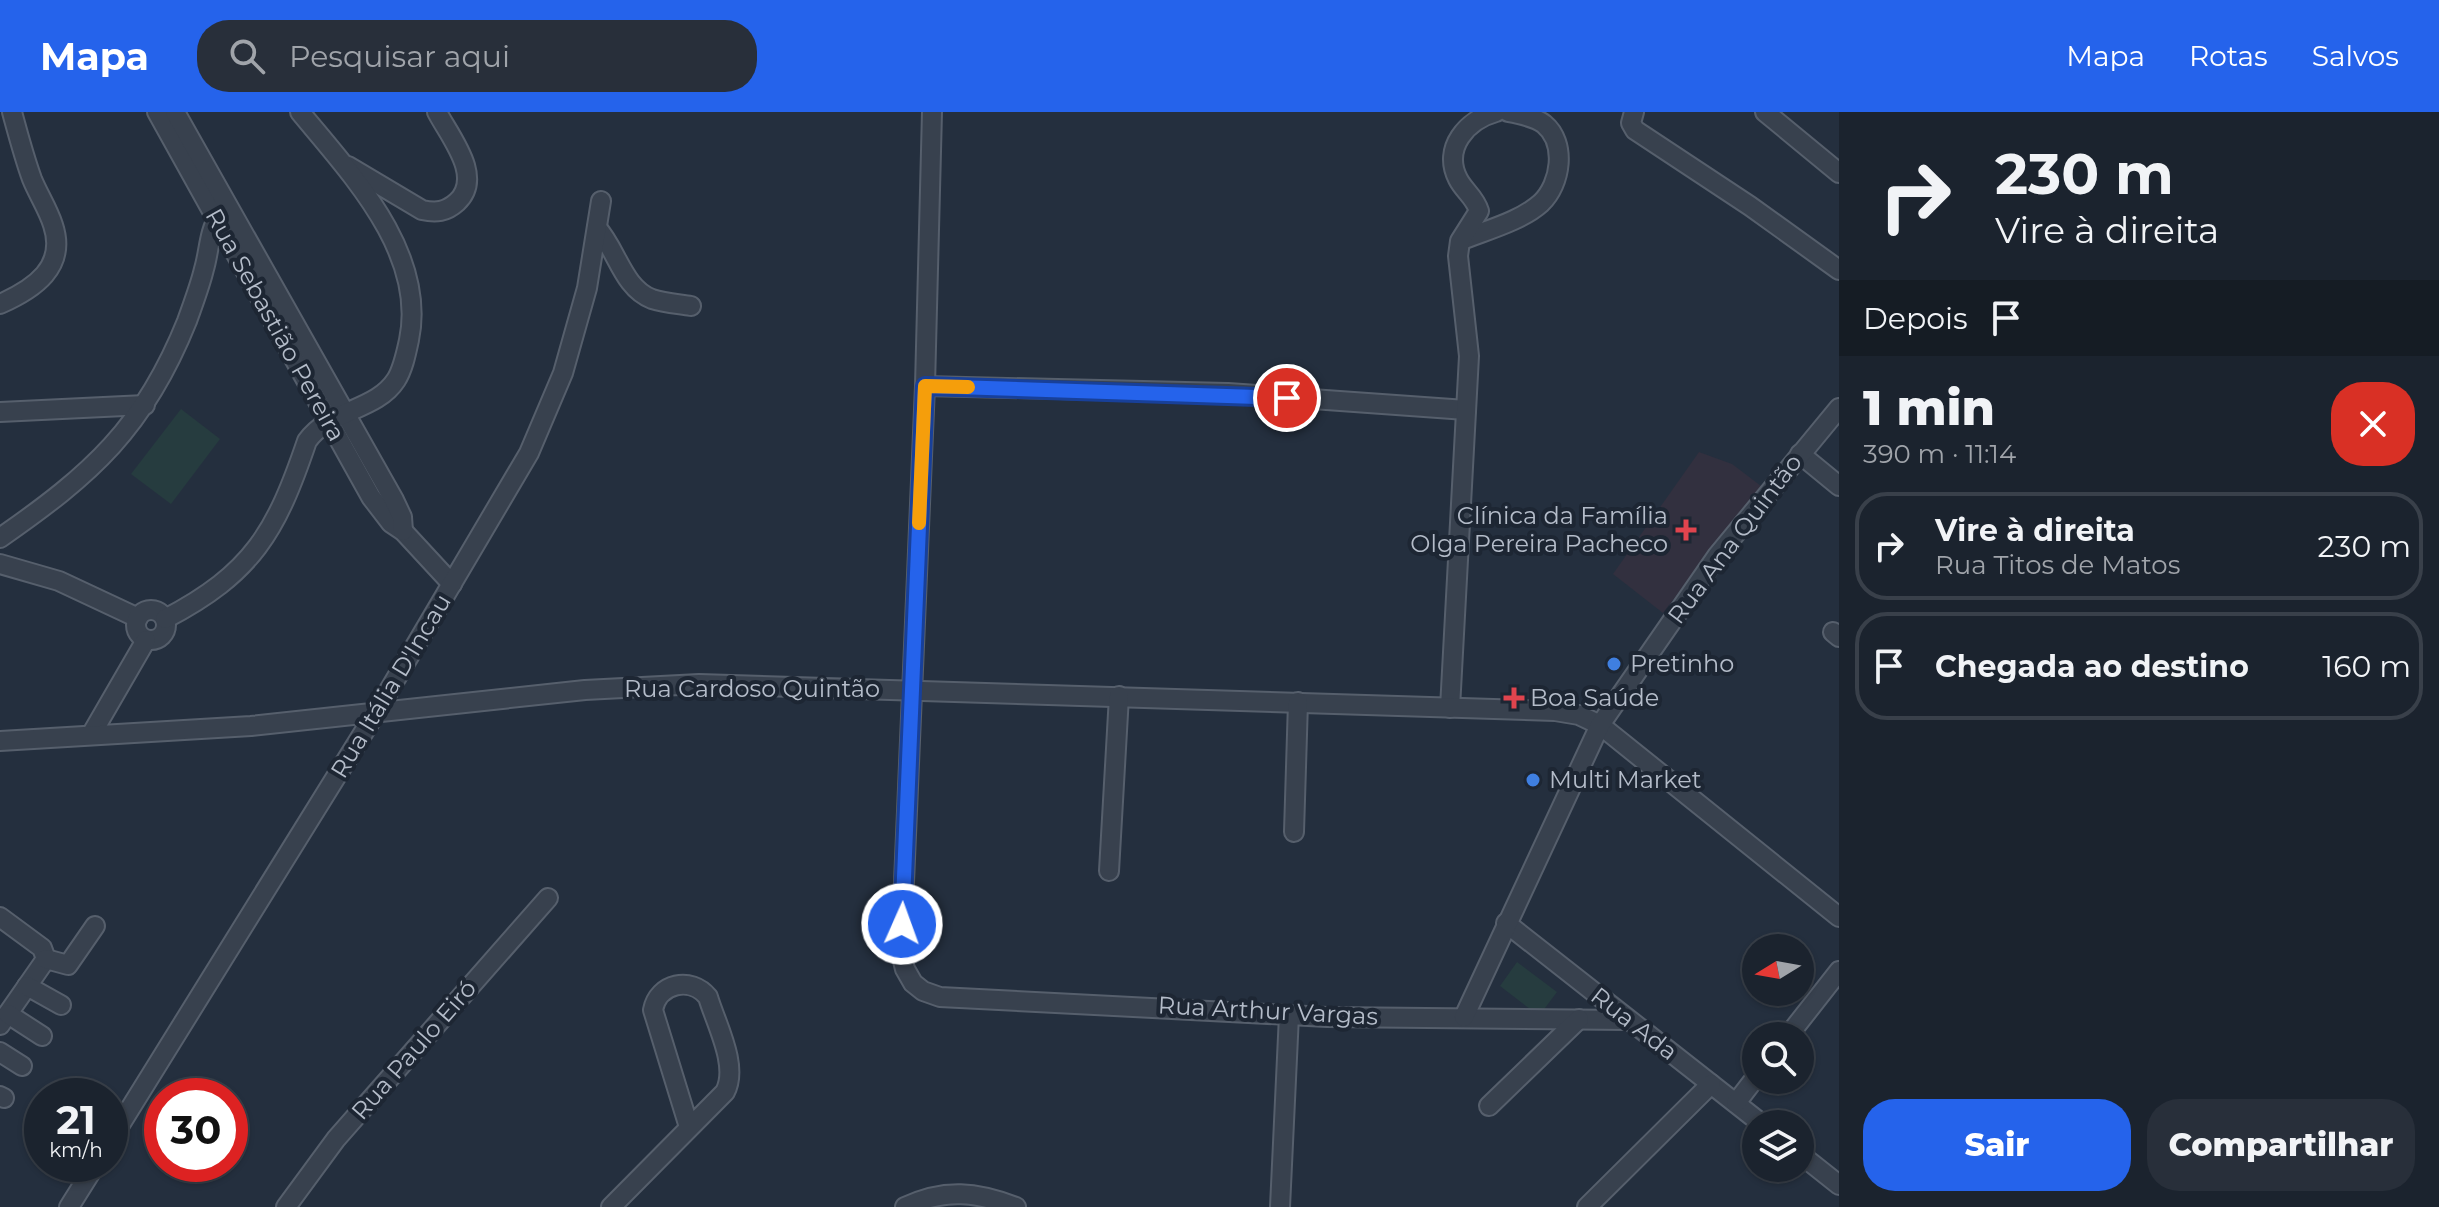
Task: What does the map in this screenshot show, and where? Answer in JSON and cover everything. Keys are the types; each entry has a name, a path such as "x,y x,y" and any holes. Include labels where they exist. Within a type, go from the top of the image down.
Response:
{"street":[{"path":"0,304 29,291 48,270 56,251 53,223 33,181 12,112"},
{"name":"Rua Sebastião Pereira","path":"157,112 216,221 336,416"},
{"name":"Rua Sebastião Pereira","path":"175,112 228,205 336,416 377,506 452,584"},
{"path":"165,619 203,597 258,551 275,525 307,441 336,416 382,394 396,381 406,357 412,325 410,295 393,240 341,162 300,112"},
{"path":"341,162 422,210 435,213 444,210 463,196 468,175 437,112"},
{"path":"911,690 925,386 932,112"},
{"path":"1450,708 1469,356 1464,295 1459,276 1460,241 1479,211 1476,201 1458,179 1453,161 1455,144 1469,123 1496,112"},
{"path":"1460,241 1529,212 1543,201 1554,185 1560,163 1555,142 1544,125 1508,112"},
{"path":"1634,112 1631,123 1635,130 1750,206 1839,270"},
{"path":"1765,112 1839,173"},
{"name":"Rua Itália D'Incau","path":"128,1112 375,714 529,453 563,373 587,288 601,201"},
{"path":"0,538 83,477 116,443 145,405 164,372 187,320 204,271 216,221 228,205"},
{"path":"597,228 611,244 627,278 638,291 654,299 691,306"},
{"path":"925,386 1228,393 1466,410"},
{"path":"0,412 145,405"},
{"name":"Rua Ana Quintão","path":"1464,1017 1600,725 1717,556 1839,408"},
{"path":"1800,454 1839,486"},
{"path":"0,564 59,581 138,618"},
{"path":"91,735 146,640 163,635 167,624 152,610 138,618"},
{"path":"138,618 137,631 146,640"},
{"name":"Rua Cardoso Quintão","path":"0,741 375,714 585,690 699,684 1555,711 1579,715 1600,725"},
{"name":"Rua Arthur Vargas","path":"911,690 901,953 913,983 923,991 940,997 1289,1015 1628,1020"},
{"path":"1109,871 1119,696"},
{"path":"1294,832 1298,702"},
{"path":"1600,725 1839,917"},
{"name":"Rua Paulo Eiró","path":"286,1207 336,1139 548,898"},
{"path":"0,917 42,948 46,959"},
{"name":"Rua Ada","path":"1506,923 1745,1110"},
{"path":"46,959 68,965 95,926"},
{"path":"42,1036 4,1019 46,959"},
{"path":"1799,1022 1839,971"},
{"path":"611,1207 725,1092 731,1078 708,997 691,985 666,989 655,998 653,1010 689,1127"},
{"path":"27,986 61,1005"},
{"path":"1280,1207 1289,1015"},
{"path":"1489,1106 1579,1019"},
{"path":"0,1052 22,1066"},
{"path":"1587,1207 1711,1084"},
{"path":"1736,1103 1743,1094"},
{"path":"1814,1165 1839,1185"},
{"path":"69,1207 85,1182"},
{"path":"905,1207 926,1197 956,1193 981,1194 1016,1207"}],"shaded area":[{"name":"Clínica da Família Olga Pereira Pacheco","path":"1699,452 1732,464 1761,486 1663,613 1613,574"}],"green space":[{"path":"181,409 220,439 171,504 131,474"},
{"path":"1517,962 1557,992 1539,1016 1500,986"}],"slow traffic":[{"path":"919,523 925,386 968,387"}],"place":[{"name":"Clínica da Família Olga Pereira Pacheco","path":"1686,530"},
{"name":"Pretinho","path":"1614,664"},
{"name":"Boa Saúde","path":"1514,698"},
{"name":"Multi Market","path":"1533,780"}],"route":[{"path":"902,924 925,386 1228,393 1287,398"}]}
